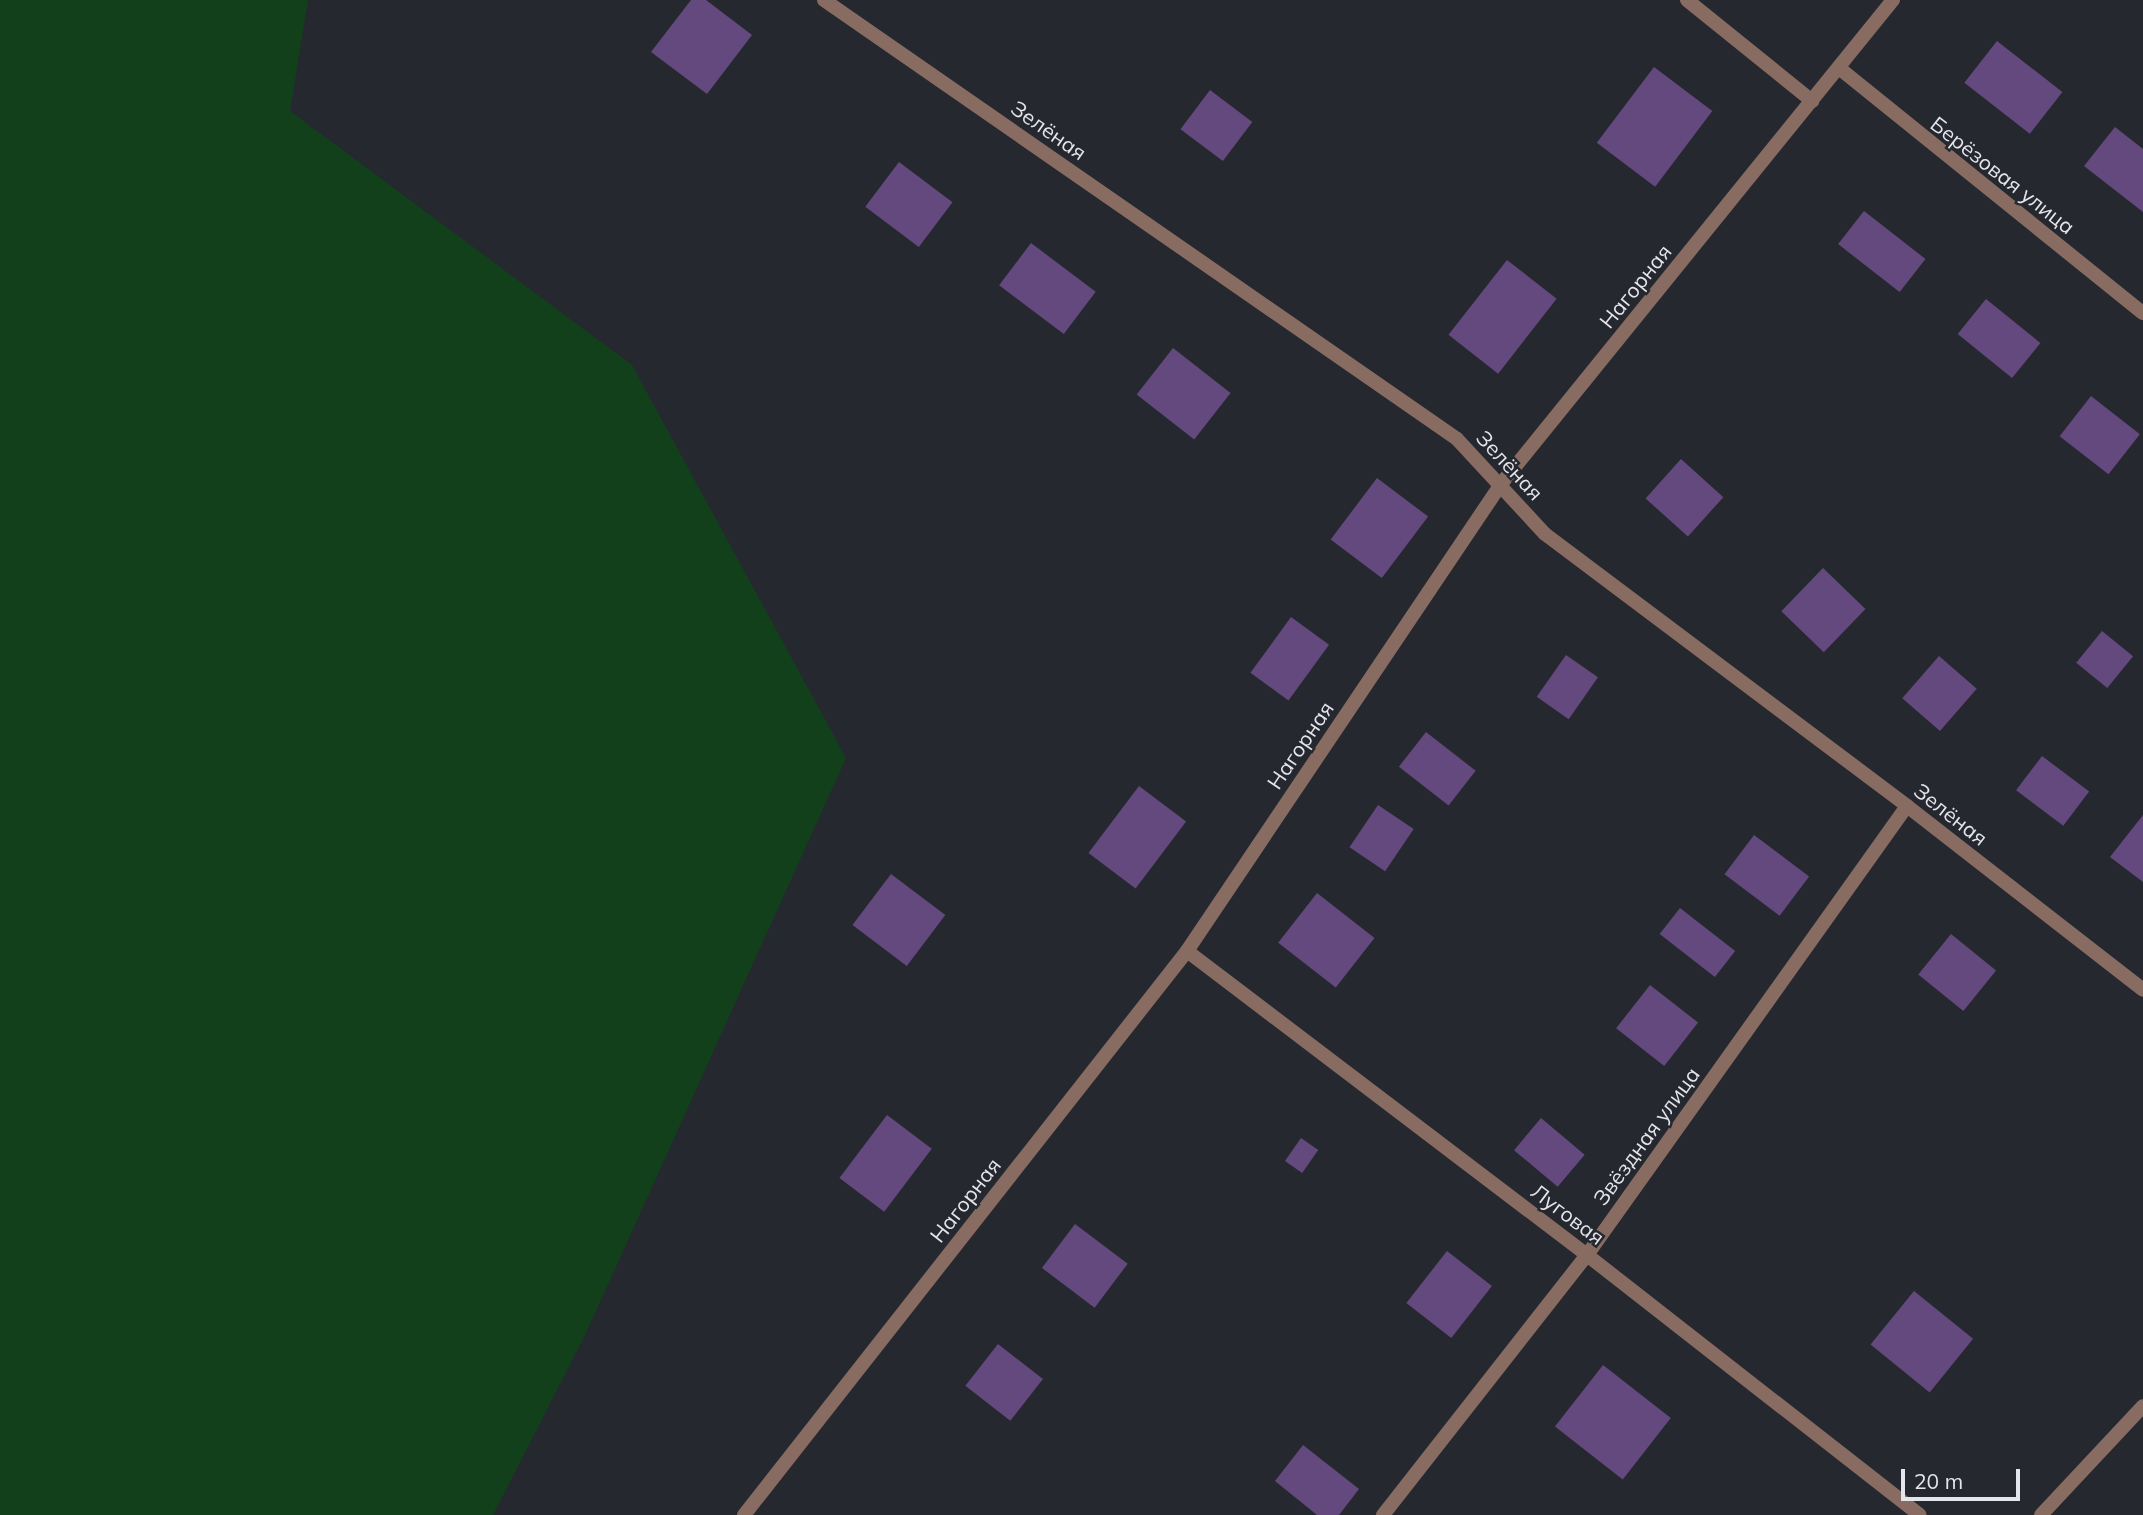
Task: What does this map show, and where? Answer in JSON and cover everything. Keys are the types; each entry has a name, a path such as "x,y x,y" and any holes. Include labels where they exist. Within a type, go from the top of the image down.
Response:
{"street":[{"name":"Зелёная","path":"824,0 1457,439 1545,534 1907,806 2143,990"},
{"path":"1687,0 1812,101"},
{"name":"Нагорная","path":"744,1515 1187,951 1501,484 1894,0"},
{"name":"Берёзовая улица","path":"1839,68 1886,109 2143,313"},
{"name":"Звёздная улица","path":"1383,1515 1587,1255 1907,806"},
{"name":"Луговая","path":"1187,951 1587,1255 1920,1515"},
{"path":"2041,1515 2143,1406"}],"green space":[{"path":"0,0 308,0 290,111 632,365 846,758 586,1333 493,1515 0,1515"}],"building":[{"path":"691,0 706,0 752,35 707,94 651,52"},
{"path":"1997,41 2062,92 2030,134 1964,83"},
{"path":"1654,67 1712,111 1655,187 1597,143"},
{"path":"1210,90 1252,122 1223,161 1181,129"},
{"path":"2115,127 2143,149 2143,212 2084,166"},
{"path":"899,162 953,202 919,247 865,207"},
{"path":"1864,211 1925,259 1900,292 1838,244"},
{"path":"1031,243 1096,292 1064,334 999,285"},
{"path":"1507,260 1557,299 1498,374 1449,335"},
{"path":"1986,299 2040,343 2012,378 1958,334"},
{"path":"1173,348 1231,393 1194,439 1137,394"},
{"path":"2091,396 2140,434 2108,474 2060,436"},
{"path":"1681,459 1723,497 1688,537 1646,498"},
{"path":"1377,478 1428,517 1382,578 1331,539"},
{"path":"1823,568 1865,609 1824,652 1781,611"},
{"path":"1291,617 1329,645 1288,700 1250,673"},
{"path":"2102,631 2133,656 2107,688 2076,663"},
{"path":"1566,655 1598,677 1569,719 1537,697"},
{"path":"1939,656 1977,689 1940,731 1902,698"},
{"path":"1426,732 1476,771 1449,805 1399,767"},
{"path":"2042,756 2089,792 2063,826 2016,790"},
{"path":"1139,786 1186,822 1136,889 1088,853"},
{"path":"1378,805 1414,829 1385,871 1349,847"},
{"path":"2143,815 2143,882 2110,857"},
{"path":"1754,835 1809,877 1780,916 1725,874"},
{"path":"891,874 945,915 907,966 852,925"},
{"path":"1317,893 1375,938 1336,988 1278,943"},
{"path":"1680,908 1735,951 1715,977 1660,934"},
{"path":"1951,934 1996,971 1963,1011 1918,974"},
{"path":"1650,985 1698,1023 1664,1066 1616,1028"},
{"path":"887,1115 932,1149 884,1212 839,1178"},
{"path":"1541,1118 1585,1155 1558,1187 1514,1150"},
{"path":"1301,1138 1318,1150 1302,1173 1285,1161"},
{"path":"1075,1224 1128,1264 1095,1308 1042,1268"},
{"path":"1447,1251 1492,1286 1451,1338 1406,1303"},
{"path":"1914,1291 1973,1339 1930,1392 1871,1345"},
{"path":"998,1344 1043,1379 1010,1421 965,1386"},
{"path":"1603,1365 1671,1418 1623,1479 1555,1426"},
{"path":"1303,1445 1359,1489 1339,1515 1317,1515 1275,1481"}]}
